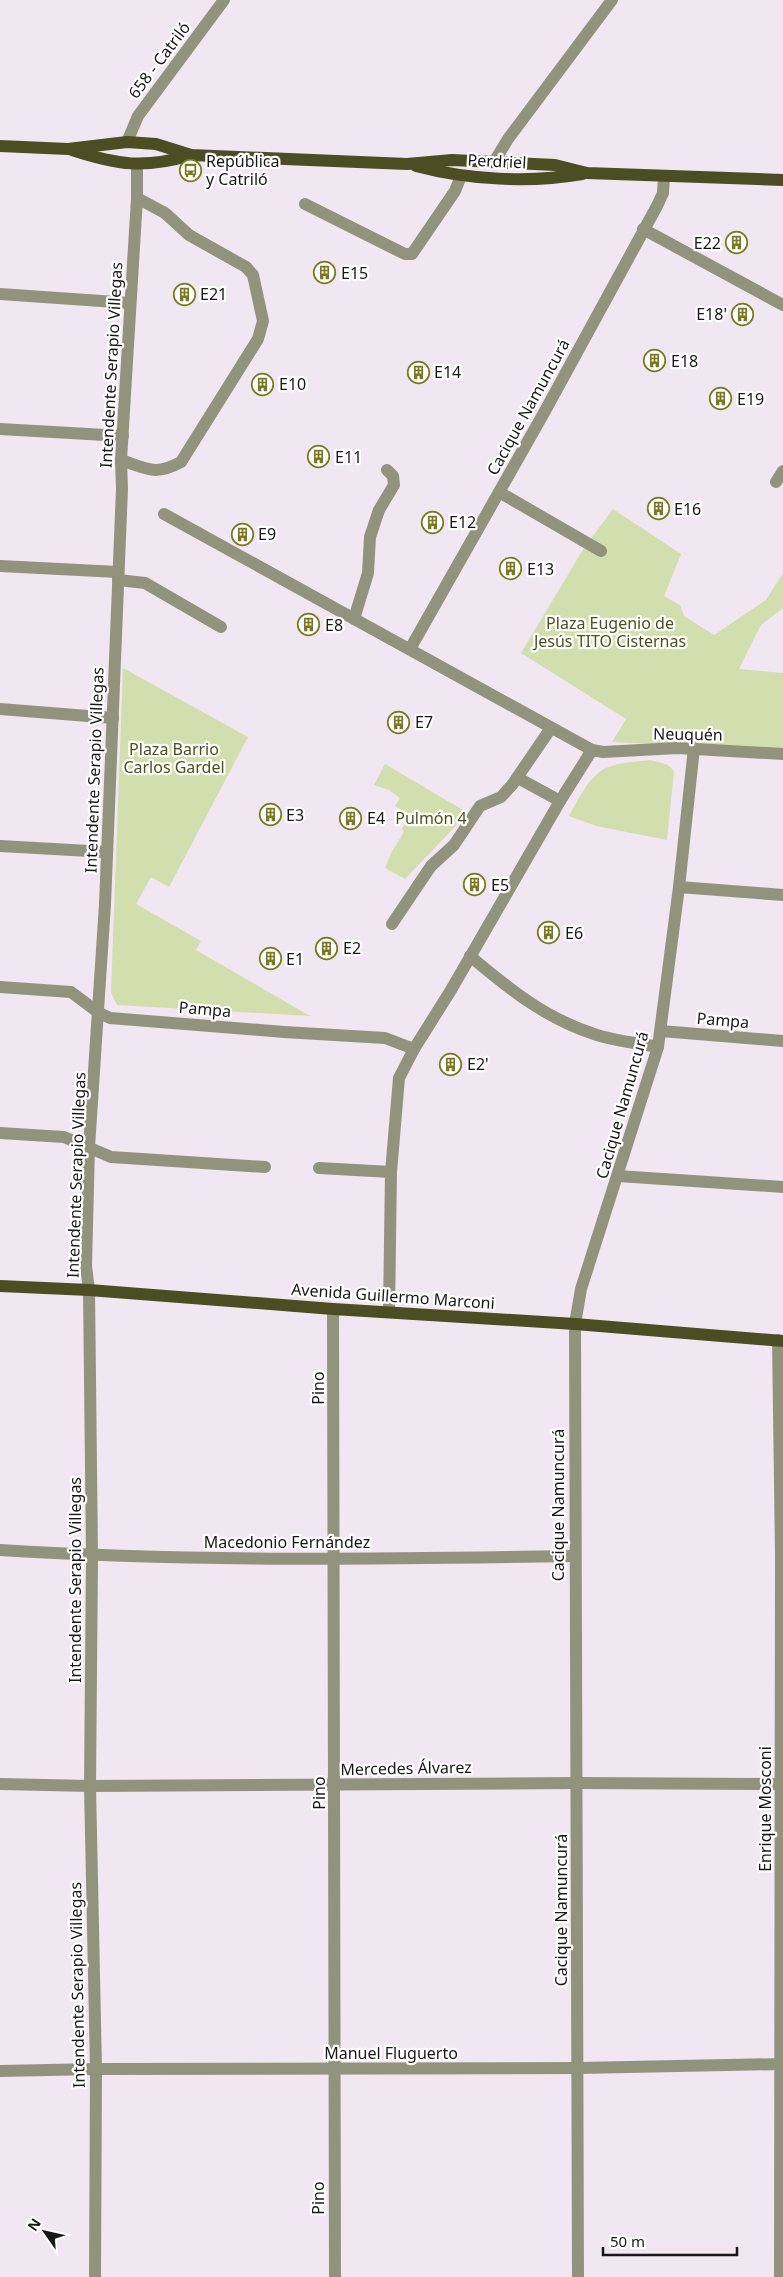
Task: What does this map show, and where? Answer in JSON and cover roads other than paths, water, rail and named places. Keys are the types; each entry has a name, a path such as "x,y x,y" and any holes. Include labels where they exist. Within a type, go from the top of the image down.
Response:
{"main road":[{"path":"0,146 68,149 127,142 156,144 191,155 407,164 452,160 555,165 587,173 767,181 783,180"},
{"path":"68,149 108,162 138,164 163,163 191,155"},
{"name":"Perdriel","path":"407,164 445,174 461,176 549,180 587,173"},
{"path":"767,181 783,185"},
{"name":"Avenida Guillermo Marconi","path":"0,1286 89,1290 334,1309 575,1324 780,1341"}],"street":[{"path":"494,162 508,139 612,0"},
{"name":"658 - Catriló","path":"127,142 138,116 222,1"},
{"name":"Intendente Serapio Villegas","path":"95,2277 96,2069 90,1786 92,1556 89,1290 86,1266 89,1147 99,1013 114,718 123,436 138,164"},
{"path":"305,204 405,254 412,254 455,191 461,176"},
{"name":"Cacique Namuncurá","path":"410,649 499,492 663,193 664,176"},
{"path":"122,460 151,470 164,471 181,462 258,339 263,321 254,276 246,267 190,235 165,214 137,198"},
{"path":"643,229 783,305"},
{"path":"0,294 130,303"},
{"path":"0,429 123,436"},
{"path":"354,619 368,573 370,537 379,510 394,484 392,476 387,470"},
{"path":"776,482 783,471"},
{"path":"499,492 601,551"},
{"path":"164,514 592,750 414,1049 399,1078 391,1172 389,1312"},
{"path":"0,566 118,576 145,583 221,627"},
{"path":"0,710 114,718"},
{"path":"392,924 431,866 454,844 480,806 502,797 518,778 551,728"},
{"name":"Cacique Namuncurá","path":"578,2277 574,1556 575,1324 581,1289 658,1047 679,887 694,748"},
{"name":"Neuquén","path":"592,750 603,752 694,748 783,754"},
{"path":"518,778 560,802"},
{"path":"0,846 107,852"},
{"path":"679,887 783,895"},
{"path":"470,956 514,994 574,1026 595,1035 658,1047"},
{"name":"Pampa","path":"0,987 71,992 99,1013 119,1019 385,1038 414,1049"},
{"name":"Pampa","path":"661,1031 783,1041"},
{"path":"0,1133 64,1138 112,1157 265,1167"},
{"path":"319,1168 391,1172"},
{"path":"618,1176 783,1187"},
{"name":"Pino","path":"334,1309 336,1785 335,2277"},
{"name":"Enrique Mosconi","path":"780,1341 782,1784 780,2277"},
{"name":"Macedonio Fernández","path":"0,1550 92,1556 335,1560 574,1556"},
{"name":"Mercedes Álvarez","path":"0,1784 90,1786 576,1782 782,1784"},
{"name":"Manuel Fluguerto","path":"0,2071 96,2069 578,2068 782,2064"}],"place":[{"name":"República y Catriló","path":"190,170"},
{"name":"E22","path":"737,243"},
{"name":"E15","path":"325,273"},
{"name":"E21","path":"184,294"},
{"name":"E18'","path":"743,314"},
{"name":"E18","path":"655,361"},
{"name":"E14","path":"418,372"},
{"name":"E10","path":"263,384"},
{"name":"E19","path":"721,399"},
{"name":"E11","path":"319,457"},
{"name":"E16","path":"658,509"},
{"name":"E12","path":"433,522"},
{"name":"E9","path":"242,534"},
{"name":"E13","path":"511,569"},
{"name":"E8","path":"309,625"},
{"name":"E7","path":"399,722"},
{"name":"E3","path":"270,815"},
{"name":"E4","path":"351,818"},
{"name":"E5","path":"475,885"},
{"name":"E6","path":"549,933"},
{"name":"E2","path":"327,948"},
{"name":"E1","path":"270,959"},
{"name":"E2'","path":"451,1064"}],"park label":[{"name":"Plaza Eugenio de Jesús TITO Cisternas","path":"610,632"},
{"name":"Plaza Barrio Carlos Gardel","path":"174,758"},
{"name":"Pulmón 4","path":"431,818"}]}
